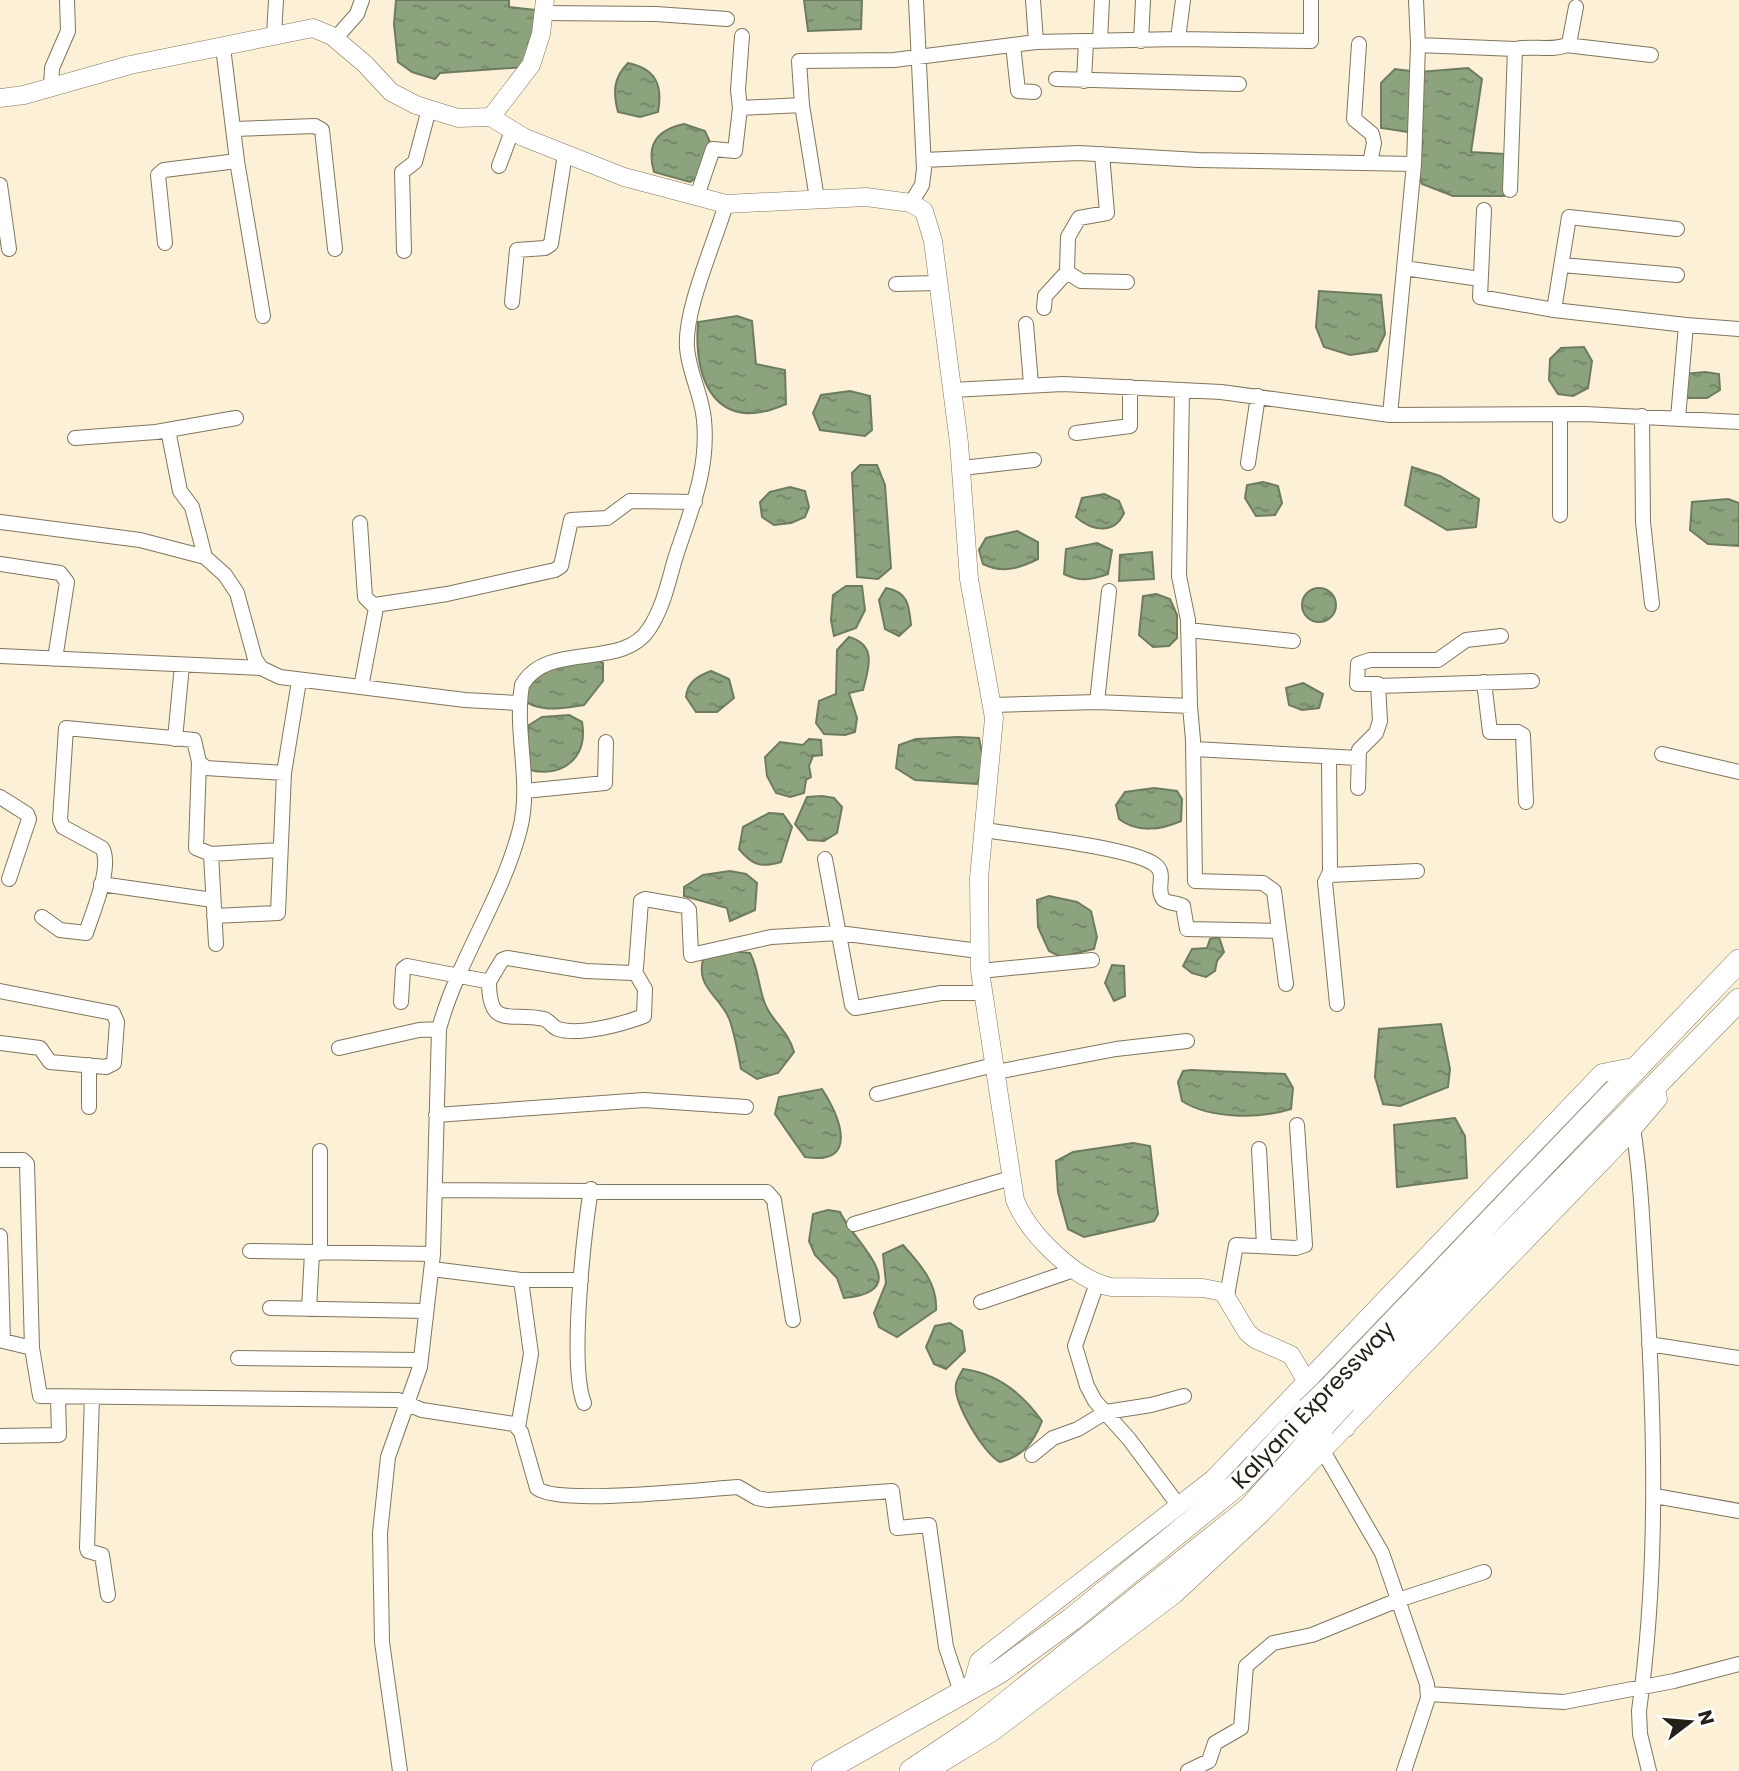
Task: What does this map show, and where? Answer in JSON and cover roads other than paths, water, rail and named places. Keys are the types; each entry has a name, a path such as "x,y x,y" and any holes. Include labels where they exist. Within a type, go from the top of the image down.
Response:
{"highway":[{"name":"Kalyani Expressway","path":"912,1771 975,1728 1250,1508 1326,1421 1339,1393 1638,1066 1739,961"},
{"name":"Kalyani Expressway","path":"1339,1393 1654,1087 1739,1000"},
{"name":"Kalyani Expressway","path":"823,1771 999,1672 1170,1542 1239,1483 1326,1421"}],"street":[{"path":"51,88 52,68 68,31 67,0"},
{"path":"274,36 275,0"},
{"path":"335,39 358,14 362,0"},
{"path":"911,203 922,185 924,160 916,0"},
{"path":"1033,0 1036,42"},
{"path":"1084,81 1102,0"},
{"path":"1141,41 1143,0"},
{"path":"1178,39 1184,0"},
{"path":"817,199 802,105 799,61 894,61 1036,42 1178,39 1311,41 1311,0"},
{"path":"1390,415 1414,164 1418,45 1416,0"},
{"path":"491,117 531,65 541,34 544,7 727,19"},
{"path":"1566,46 1570,42 1576,7"},
{"path":"0,98 51,88 130,65 313,28 335,39 365,64 391,92 429,109 458,118 491,117 512,131 624,177 726,204 866,197 911,203 924,211 930,225 953,390 962,468 969,579 993,705 994,735 979,878 979,951 982,993 1015,1200 1025,1221 1074,1270 1097,1283 1111,1287 1219,1290 1227,1296 1247,1332 1255,1339 1290,1355 1326,1421 1323,1451 1382,1553 1428,1694 1404,1771"},
{"path":"697,196 713,149 735,150 740,108 738,90 742,36"},
{"path":"1359,44 1354,119 1372,134 1374,143 1370,163"},
{"path":"1013,45 1018,91 1034,92"},
{"path":"1418,45 1515,49 1566,46 1651,55"},
{"path":"223,47 237,161 263,316"},
{"path":"1510,190 1515,49"},
{"path":"1056,79 1239,84"},
{"path":"740,108 802,105"},
{"path":"404,251 403,168 415,162 429,109"},
{"path":"233,129 315,126 322,130 335,249"},
{"path":"499,166 512,131"},
{"path":"512,302 517,250 545,248 551,244 565,154"},
{"path":"924,160 1102,154 1198,160 1414,164"},
{"path":"1044,308 1045,296 1067,272 1068,237 1079,218 1107,213 1102,154"},
{"path":"165,243 158,175 164,170 237,161"},
{"path":"0,185 9,249"},
{"path":"400,1771 382,1642 380,1533 387,1457 408,1404 420,1360 433,1261 439,1029 458,974 514,846 525,792 519,703 524,680 558,660 616,650 647,632 662,606 703,477 705,423 702,397 687,347 693,312 726,204"},
{"path":"1484,210 1480,297 1554,310 1739,329"},
{"path":"1554,310 1569,217 1677,229"},
{"path":"1562,265 1677,275"},
{"path":"1404,268 1480,279"},
{"path":"1067,272 1081,281 1127,282"},
{"path":"896,284 938,283"},
{"path":"1026,324 1031,384"},
{"path":"1678,418 1686,325"},
{"path":"953,390 1031,384 1130,387 1258,396 1390,415 1560,414 1739,422"},
{"path":"1076,433 1130,426 1130,387"},
{"path":"1182,390 1179,576 1188,630 1194,749 1195,881 1266,884 1274,891 1286,984"},
{"path":"1248,463 1258,396"},
{"path":"1560,414 1560,515"},
{"path":"1642,416 1643,522 1652,604"},
{"path":"75,438 168,430 236,418"},
{"path":"168,430 180,491 192,507 205,557"},
{"path":"962,468 1034,460"},
{"path":"360,523 365,597 375,605 447,594 555,570 561,566 571,520 607,517 630,501 695,502"},
{"path":"0,522 139,540 205,557 225,575 237,593 251,650 261,668"},
{"path":"0,564 60,573 64,577 66,582 55,659"},
{"path":"1097,702 1109,591"},
{"path":"361,687 375,605"},
{"path":"1188,630 1293,641"},
{"path":"1501,636 1466,640 1438,660 1360,662 1356,671 1357,684 1379,686 1532,681"},
{"path":"0,656 261,668 280,677 299,681 519,703"},
{"path":"175,739 182,665"},
{"path":"214,916 276,915 284,773 299,681"},
{"path":"1484,682 1490,732 1518,732 1523,735 1526,802"},
{"path":"1358,788 1358,758 1361,747 1378,729 1379,686"},
{"path":"993,705 1097,702 1190,706"},
{"path":"42,917 60,930 85,933 101,884 105,852 63,827 60,820 66,729 197,743 199,762 196,848 211,854 279,849"},
{"path":"525,792 605,783 606,742"},
{"path":"1194,749 1358,758"},
{"path":"1662,754 1739,772"},
{"path":"1329,758 1330,875 1325,882 1338,1003"},
{"path":"199,762 206,768 284,773"},
{"path":"0,797 27,814 29,819 9,879"},
{"path":"985,830 1094,848 1153,863 1161,872 1162,897 1166,901 1183,906 1188,929 1279,931"},
{"path":"211,854 216,944"},
{"path":"825,859 852,1005 855,1007 941,993 982,993"},
{"path":"1330,875 1417,871"},
{"path":"101,884 213,900"},
{"path":"635,972 619,974 586,971 507,958 502,960 489,981 490,1004 498,1013 508,1018 544,1019 557,1029 589,1031 644,1016 645,989 635,972 637,929 641,901 645,899 685,906 689,910 691,955 771,937 839,933 979,951"},
{"path":"980,971 1092,960"},
{"path":"401,1002 405,967 489,981"},
{"path":"0,991 113,1013 117,1022 114,1063 106,1067 50,1062 40,1048 0,1043"},
{"path":"339,1048 419,1030 439,1029"},
{"path":"877,1094 995,1068 1187,1041"},
{"path":"89,1065 89,1107"},
{"path":"966,1689 979,1661 1213,1479 1601,1073 1638,1066"},
{"path":"1326,1421 1633,1128 1658,1099 1654,1087"},
{"path":"436,1115 644,1100 746,1107"},
{"path":"1227,1296 1234,1247 1241,1244 1296,1248 1305,1245 1297,1125"},
{"path":"1633,1128 1638,1161 1650,1344 1654,1496 1639,1721 1648,1771"},
{"path":"1259,1149 1264,1245"},
{"path":"309,1309 316,1253 320,1150"},
{"path":"0,1160 23,1160 27,1164 32,1348 38,1394 58,1398 359,1399 408,1404 422,1410 482,1417 518,1427"},
{"path":"854,1224 1011,1178"},
{"path":"436,1190 591,1189 770,1193 774,1200 793,1320"},
{"path":"584,1403 580,1391 581,1280 591,1189"},
{"path":"0,1236 3,1341 32,1348"},
{"path":"250,1251 433,1261 521,1280 581,1280"},
{"path":"981,1302 1074,1270"},
{"path":"521,1280 531,1354 518,1427 534,1483 541,1492 589,1496 738,1487 757,1498 768,1500 892,1492 897,1528 929,1525 946,1647 966,1689"},
{"path":"1097,1283 1075,1346 1087,1386 1179,1506"},
{"path":"270,1308 426,1311"},
{"path":"1650,1344 1739,1358"},
{"path":"238,1358 420,1360"},
{"path":"1032,1455 1052,1438 1078,1429 1106,1412 1151,1405 1184,1396"},
{"path":"92,1397 87,1548 88,1552 102,1555 108,1595"},
{"path":"0,1436 59,1435 58,1398"},
{"path":"929,1771 991,1733 1175,1594 1323,1451"},
{"path":"1654,1496 1739,1511"},
{"path":"1188,1771 1209,1761 1215,1744 1241,1728 1248,1662 1273,1643 1312,1636 1398,1600 1484,1572"},
{"path":"1428,1694 1556,1703 1642,1687 1739,1664"}],"water":[{"path":"396,0 509,0 509,7 535,10 538,19 524,67 440,73 435,79 412,72 398,62 394,24"},
{"path":"804,0 862,0 861,29 808,31"},
{"path":"628,63 645,69 655,80 659,94 658,112 640,117 618,112 616,86 619,74"},
{"path":"1468,68 1482,79 1471,152 1504,154 1504,196 1453,196 1422,184 1417,171 1423,142 1408,132 1381,128 1381,83 1395,69 1419,72"},
{"path":"684,124 705,131 710,142 701,175 690,182 654,172 652,162 653,146 661,134"},
{"path":"1319,291 1381,295 1385,334 1377,351 1350,355 1324,347 1316,327"},
{"path":"737,316 752,321 756,364 785,370 786,404 762,412 743,413 727,408 715,398 706,383 700,365 698,322"},
{"path":"1584,347 1592,361 1588,388 1573,396 1558,394 1549,380 1550,359 1561,348"},
{"path":"1684,374 1719,374 1720,390 1707,398 1681,398"},
{"path":"850,391 870,396 872,430 865,436 820,430 813,413 821,395"},
{"path":"860,465 877,465 885,485 891,568 878,579 857,577 852,473"},
{"path":"1412,467 1440,476 1479,499 1476,527 1447,530 1405,505"},
{"path":"1263,482 1278,486 1282,503 1275,515 1256,516 1245,498 1247,485"},
{"path":"790,487 805,491 809,507 805,517 791,523 774,525 762,517 760,502 770,492"},
{"path":"1104,494 1119,501 1124,513 1115,525 1096,528 1076,517 1082,498"},
{"path":"1728,499 1739,503 1739,546 1708,544 1690,530 1692,502"},
{"path":"1017,531 1038,542 1038,559 1011,569 998,569 983,564 979,550 986,538"},
{"path":"1097,543 1112,550 1108,574 1086,579 1064,574 1066,549"},
{"path":"1152,552 1154,579 1119,581 1120,555"},
{"path":"846,586 862,586 865,610 856,628 834,636 831,620 833,595"},
{"path":"886,588 903,596 908,606 911,625 899,636 885,629 879,600"},
{"path":"1319,588 1331,593 1336,605 1331,617 1319,622 1307,617 1302,605 1307,593"},
{"path":"1156,594 1170,599 1177,615 1177,638 1169,646 1153,647 1139,635 1143,596"},
{"path":"849,637 864,645 869,658 863,690 849,693 857,718 855,732 845,735 824,734 816,723 819,701 836,694 837,650"},
{"path":"588,656 603,663 603,681 584,705 543,708 521,698 526,680 560,663"},
{"path":"711,671 729,679 734,698 717,712 696,712 686,697 688,687 694,680"},
{"path":"1303,683 1323,694 1319,708 1302,710 1289,705 1286,688"},
{"path":"569,715 582,722 583,734 577,755 563,768 542,772 530,770 525,749 529,725 542,717"},
{"path":"979,738 984,763 977,784 915,780 896,768 899,745 916,739"},
{"path":"809,739 821,740 822,755 813,756 809,766 811,777 806,780 804,793 790,797 776,793 767,776 765,757 780,742 803,745"},
{"path":"1154,788 1177,791 1182,799 1181,821 1149,829 1133,826 1119,819 1116,805 1125,792"},
{"path":"807,797 834,798 842,807 837,833 824,841 808,840 795,824"},
{"path":"769,813 783,814 792,827 781,862 762,865 748,859 739,849 743,827"},
{"path":"730,871 746,874 757,883 755,910 730,921 727,908 684,896 684,887 703,875"},
{"path":"1049,896 1077,902 1091,911 1097,937 1094,949 1061,957 1049,951 1038,927 1037,900"},
{"path":"1219,937 1224,952 1217,961 1215,971 1206,977 1192,973 1183,966 1192,949 1207,948 1210,939"},
{"path":"705,953 750,953 765,1003 792,1045 794,1052 778,1073 757,1079 741,1069 730,1021 705,983 702,965"},
{"path":"1112,965 1124,966 1125,996 1114,1001 1105,983"},
{"path":"1441,1024 1450,1069 1448,1087 1400,1106 1383,1104 1375,1077 1379,1029"},
{"path":"1183,1071 1285,1074 1293,1088 1291,1109 1250,1116 1220,1114 1193,1107 1182,1101 1178,1082"},
{"path":"822,1089 839,1125 839,1147 833,1154 822,1158 805,1157 775,1114 779,1097"},
{"path":"1455,1118 1465,1136 1467,1178 1397,1187 1394,1125"},
{"path":"1133,1143 1150,1146 1158,1214 1154,1221 1084,1237 1068,1229 1058,1192 1056,1161 1073,1152"},
{"path":"828,1210 840,1212 875,1264 879,1276 876,1286 866,1294 844,1298 837,1278 815,1255 809,1241 813,1214"},
{"path":"903,1245 931,1283 936,1310 897,1337 879,1327 874,1313 886,1283 883,1254"},
{"path":"950,1323 962,1331 965,1351 946,1369 934,1364 926,1347 935,1326"},
{"path":"963,1369 987,1375 1008,1386 1042,1421 1031,1442 1021,1452 1000,1462 978,1439 964,1415 956,1392"}]}
